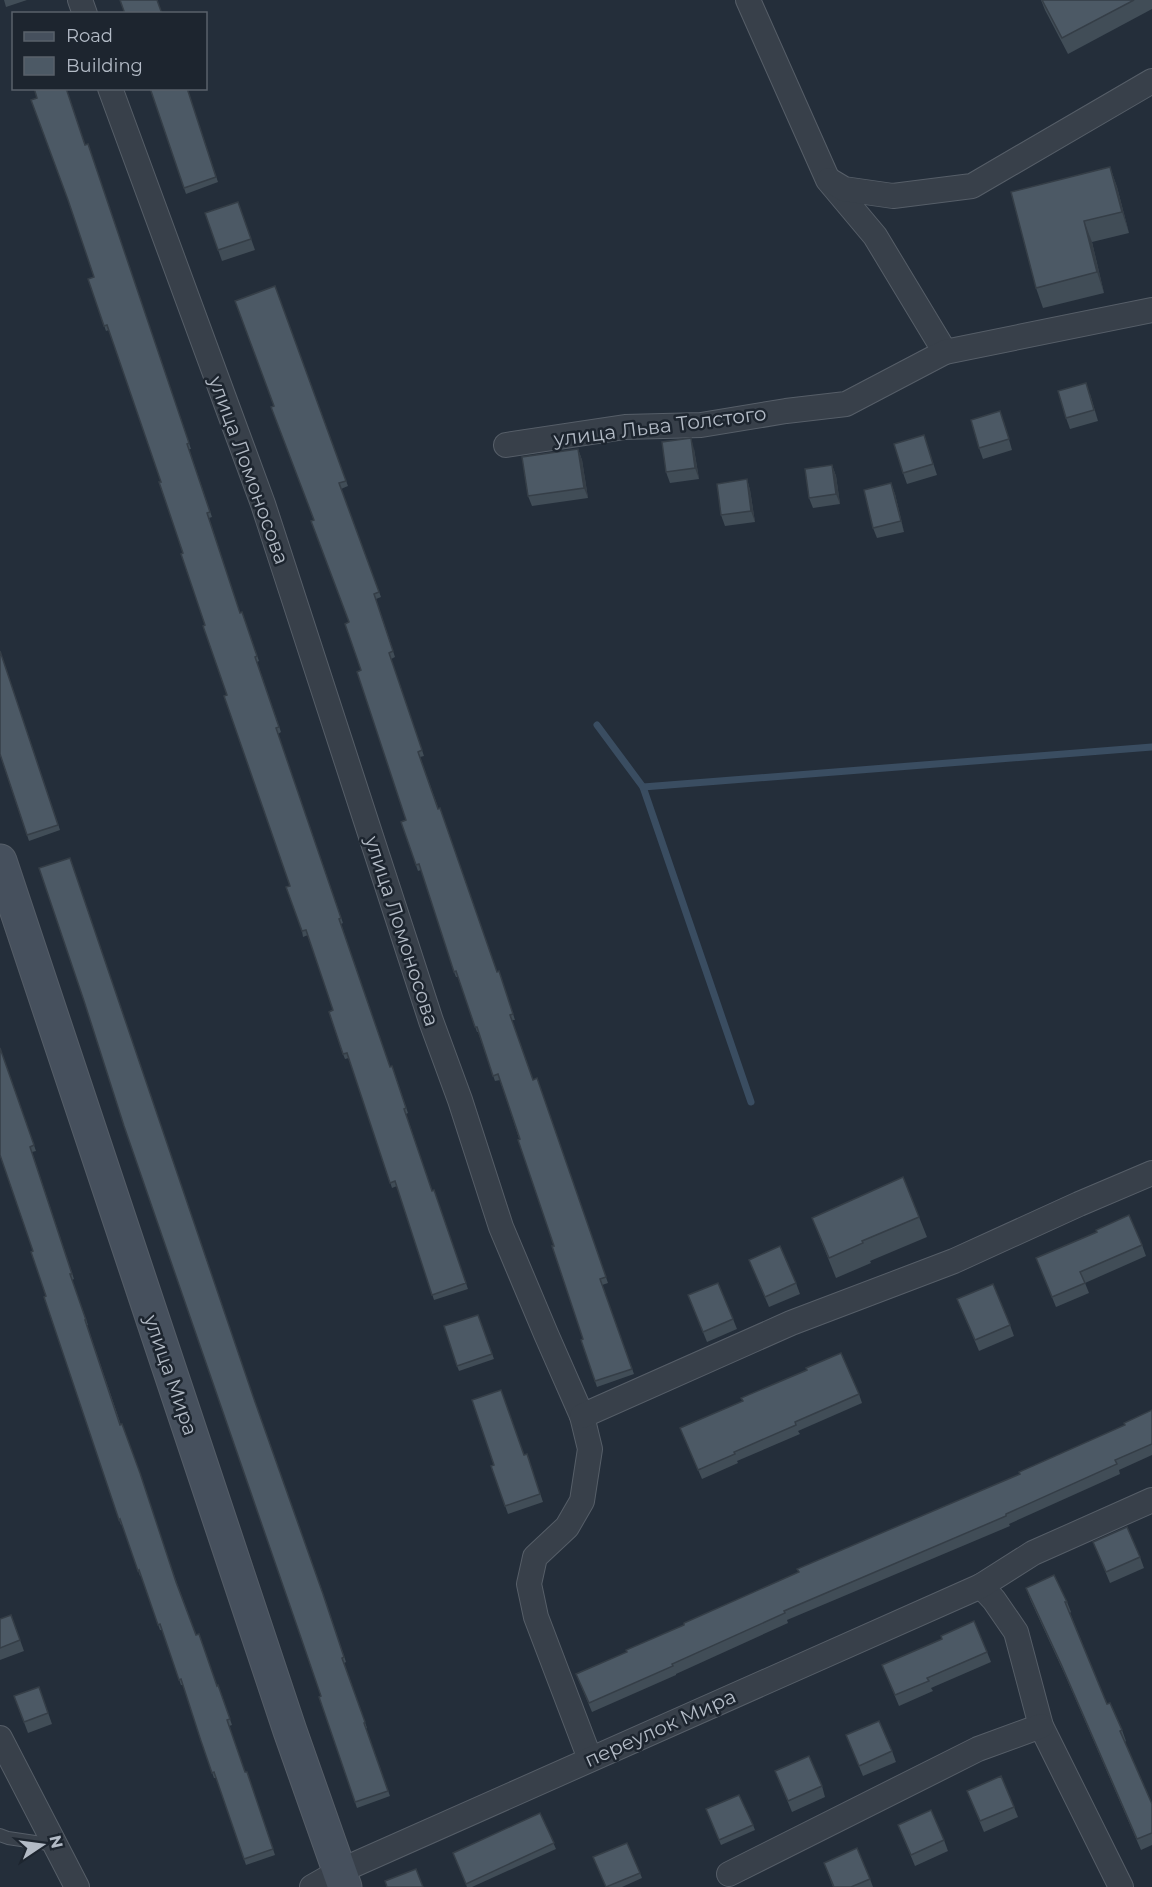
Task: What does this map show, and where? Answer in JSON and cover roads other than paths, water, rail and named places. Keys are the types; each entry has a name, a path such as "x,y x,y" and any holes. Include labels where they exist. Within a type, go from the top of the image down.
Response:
{"main road":[{"name":"улица Мира","path":"0,861 279,1697 333,1882"}],"street":[{"path":"748,0 828,180 875,236 945,352"},
{"path":"828,180 844,189 893,196 972,186 1152,81"},
{"name":"улица Ломоносова","path":"111,90 264,504 431,1021 501,1227 582,1416 590,1449 582,1501 567,1527 535,1557 529,1584 536,1617 590,1759"},
{"name":"улица Льва Толстого","path":"507,445 625,427 701,425 846,404 945,352 1152,310"},
{"path":"582,1416 791,1323 954,1261 1152,1173"},
{"name":"переулок Мира","path":"333,1882 590,1759 981,1586 1033,1553 1152,1500"},
{"path":"981,1586 994,1600 1016,1632 1041,1726 1121,1887"},
{"path":"729,1874 978,1749 1041,1726"},
{"path":"0,1738 78,1887"}],"lane":[{"path":"0,1835 56,1845"}],"waterway":[{"path":"597,725 643,787 751,1102"},
{"path":"643,787 1152,747"}]}
